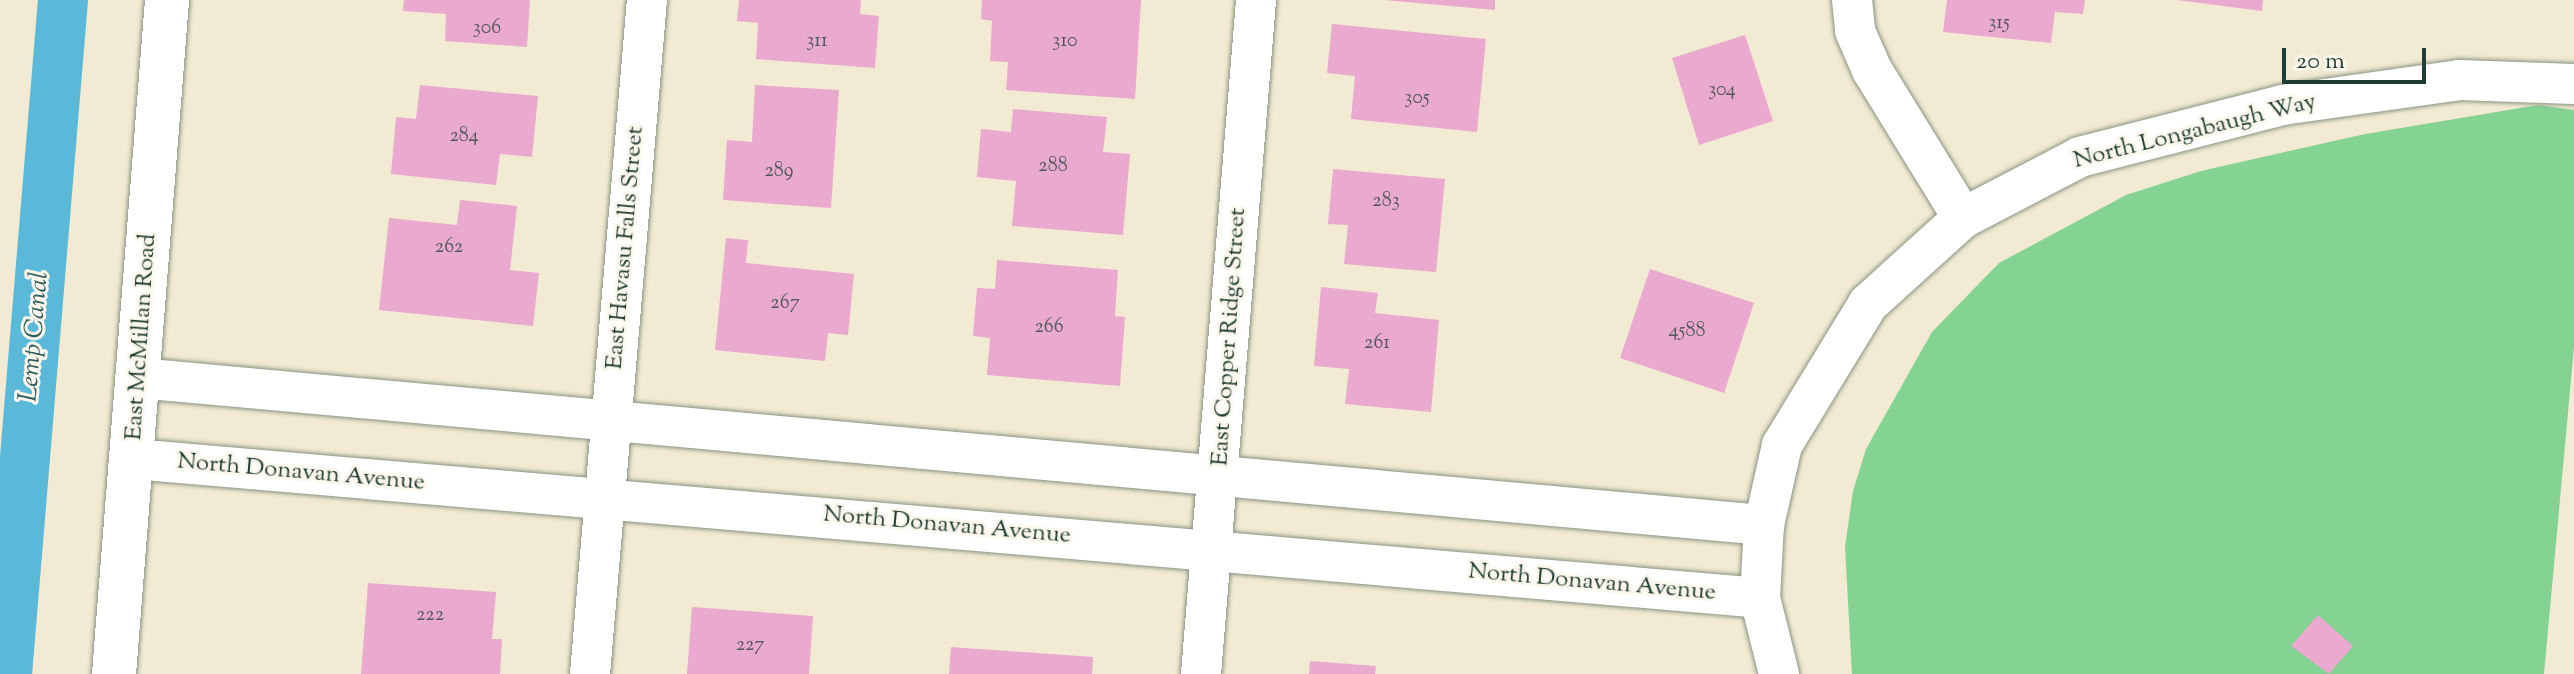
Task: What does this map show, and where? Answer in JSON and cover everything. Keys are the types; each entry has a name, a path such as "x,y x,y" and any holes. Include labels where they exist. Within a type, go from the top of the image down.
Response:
{"main road":[{"name":"East McMillan Road","path":"114,674 167,0"}],"street":[{"name":"East Havasu Falls Street","path":"590,674 647,0"},
{"name":"East Copper Ridge Street","path":"1201,674 1220,472 1256,0"},
{"path":"1852,0 1855,31 1872,70 1963,218"},
{"name":"North Longabaugh Way","path":"1779,674 1760,598 1764,525 1782,445 1868,304 1963,218 2080,157 2282,105 2459,80 2574,84"},
{"path":"138,378 1220,472 1764,525"},
{"name":"North Donavan Avenue","path":"133,459 1760,598"}],"green space":[{"path":"2538,105 2574,110 2574,347 2544,674 1852,674 1845,547 1853,491 1866,449 1932,332 1999,263 2126,195 2201,171 2365,134"}],"building":[{"path":"404,0 530,0 527,47 445,41 446,14 403,11"},
{"path":"739,0 861,0 860,14 879,16 875,68 756,59 758,23 737,21"},
{"path":"982,0 1141,0 1135,99 1006,90 1008,62 990,61 992,21 981,19"},
{"path":"1384,0 1495,0 1495,10"},
{"path":"1947,0 2085,0 2083,14 2055,12 2051,43 1943,32"},
{"path":"2177,0 2263,0 2262,11"},
{"path":"1332,24 1486,39 1477,132 1351,119 1355,76 1327,73"},
{"path":"1745,35 1773,121 1699,145 1672,58"},
{"path":"420,85 538,96 532,157 500,154 496,185 391,174 396,117 416,119"},
{"path":"755,85 839,90 831,208 723,200 727,140 752,142"},
{"path":"1013,109 1107,117 1103,152 1130,154 1123,235 1012,226 1016,181 977,177 981,129 1011,132"},
{"path":"1333,169 1445,179 1436,272 1344,264 1348,225 1328,224"},
{"path":"460,200 517,206 510,270 539,273 533,326 379,310 389,218 457,225"},
{"path":"726,238 748,240 746,263 854,274 848,335 828,333 825,361 715,350"},
{"path":"997,260 1118,270 1115,316 1125,317 1120,386 987,375 990,338 973,336 977,288 995,289"},
{"path":"1650,269 1754,303 1724,393 1620,358"},
{"path":"1321,287 1378,293 1375,313 1439,320 1431,412 1345,404 1349,369 1314,366"},
{"path":"368,583 496,592 492,639 502,639 500,674 361,674"},
{"path":"692,607 813,616 809,674 687,674"},
{"path":"2318,615 2353,646 2329,674 2291,646"},
{"path":"951,647 1093,657 1092,674 949,674"},
{"path":"1310,661 1376,666 1375,674 1309,674"}],"waterway":[{"name":"Lemp Canal","path":"7,674 63,0"}]}
